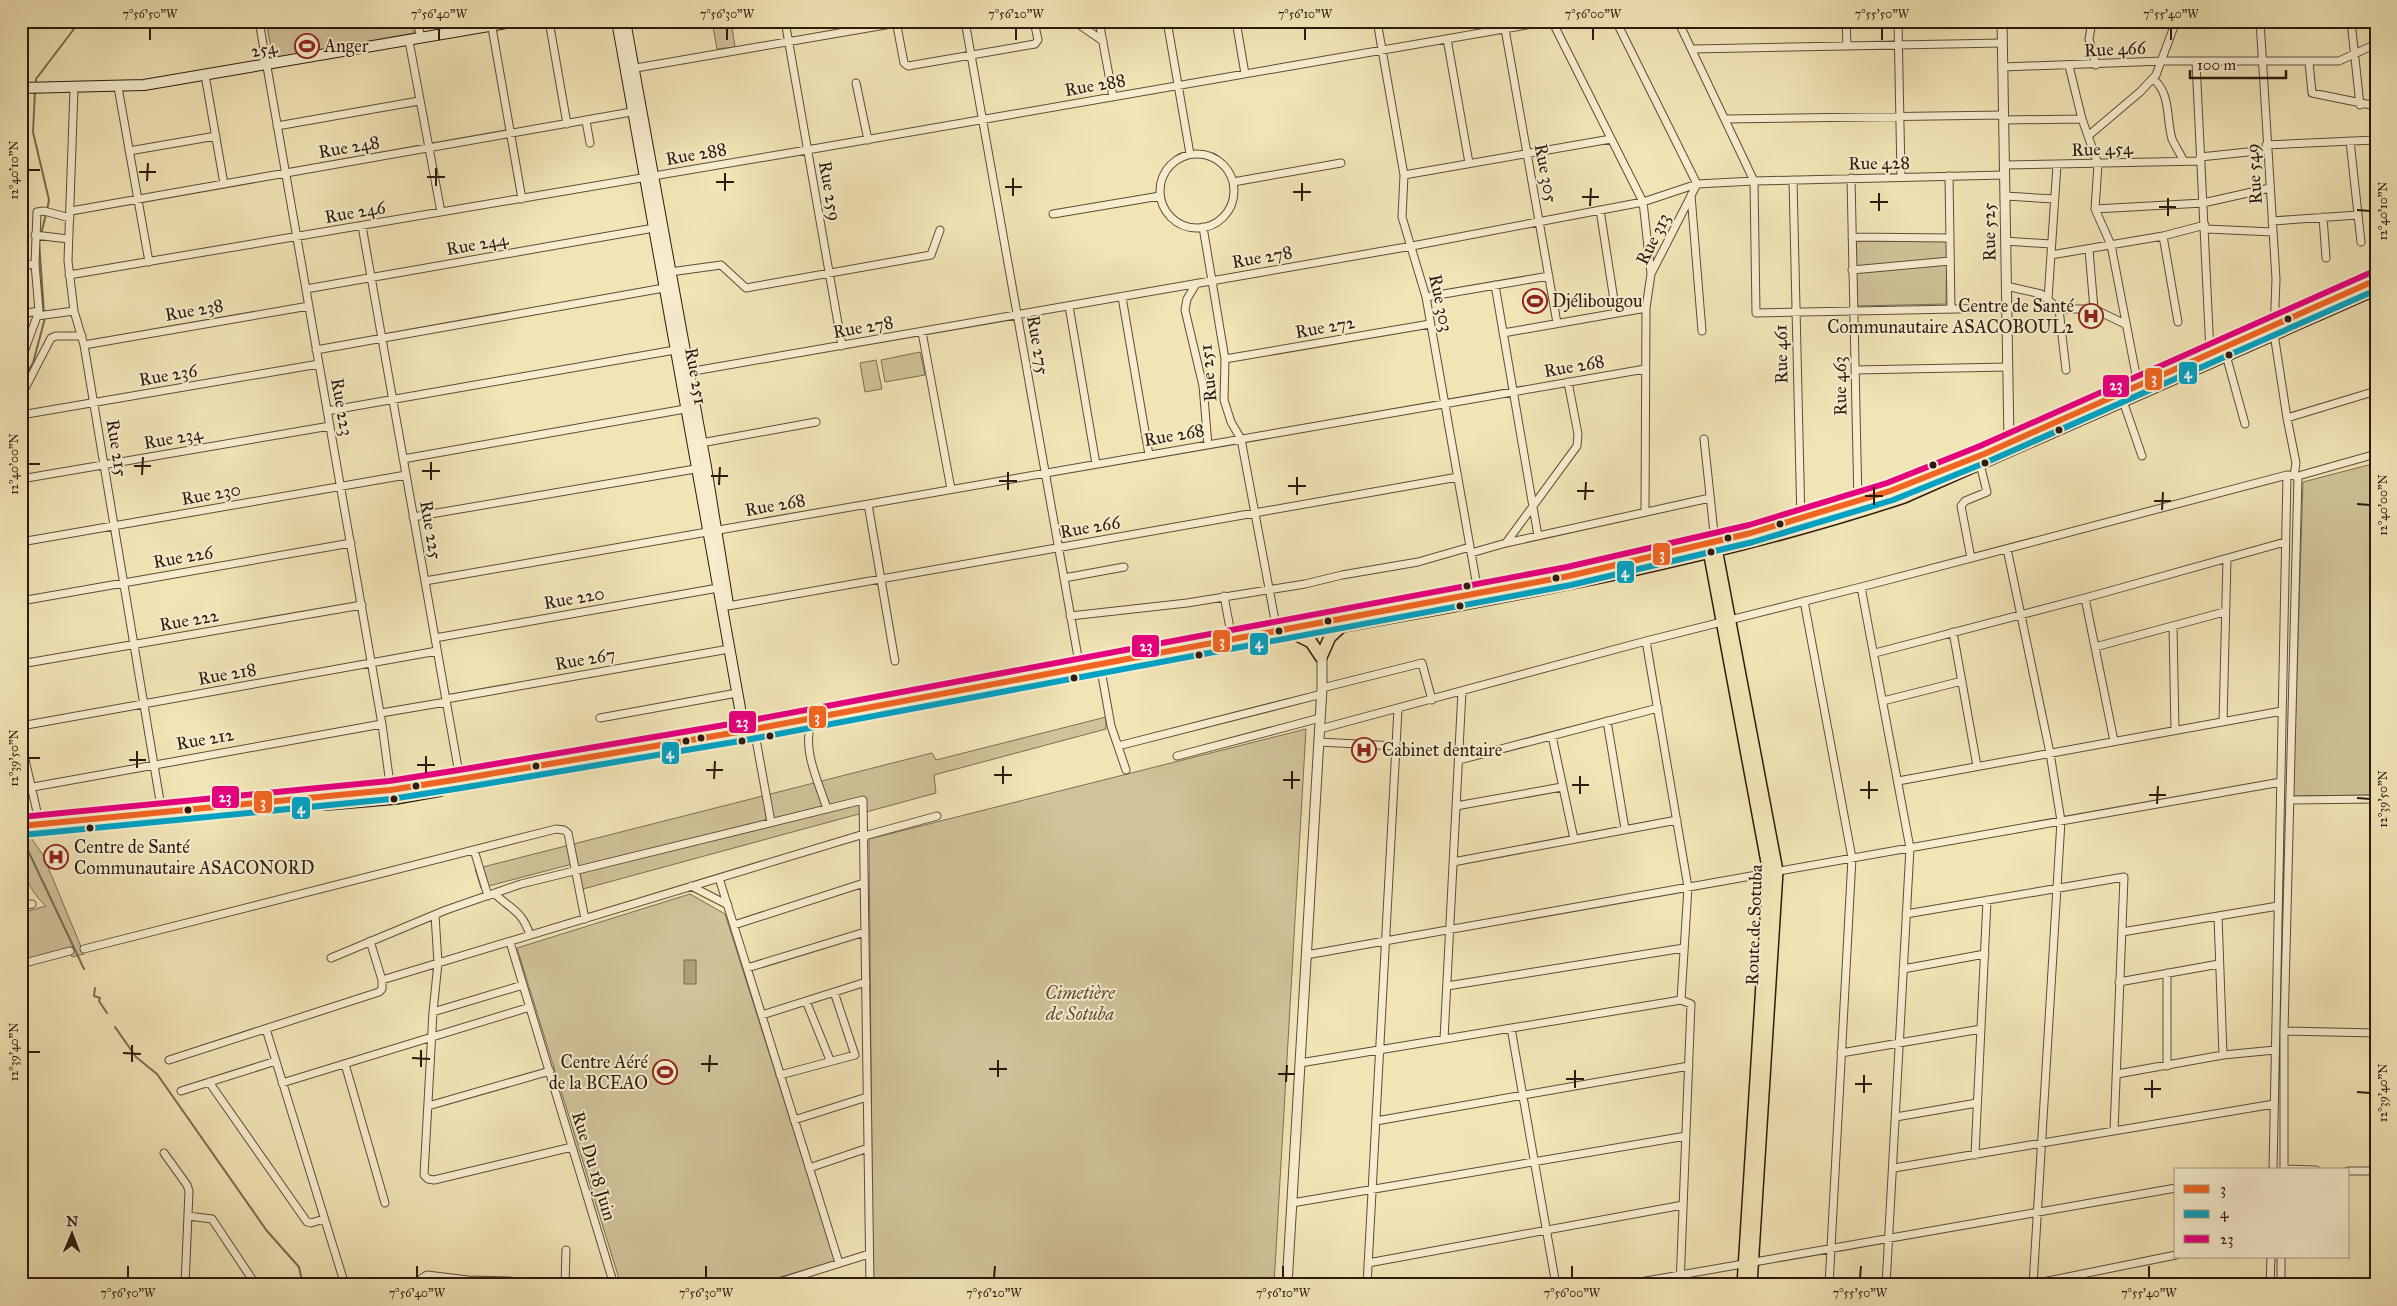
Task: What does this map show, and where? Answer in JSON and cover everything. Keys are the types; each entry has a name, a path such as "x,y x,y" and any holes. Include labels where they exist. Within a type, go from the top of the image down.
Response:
{"main road":[{"name":"254","path":"31,88 118,87 266,65 409,41 491,24 520,21"},
{"name":"Rue 251","path":"617,21 629,69 649,177 670,272 701,443 702,468 712,531 718,588 737,693 749,733"},
{"name":"Rue 251","path":"625,21 629,69"},
{"name":"Rue 251","path":"649,177 654,228 674,350 685,409 702,468"},
{"path":"1801,523 1902,487 2123,401 2226,355 2376,280"},
{"path":"391,794 460,779 811,724 1232,639 1326,625 1342,626 1574,583 1904,497 1980,464 2010,446 2210,352 2275,329 2376,289"},
{"name":"Rue 251","path":"712,531 728,606 749,733"},
{"path":"25,829 391,794 749,733 1080,671 1102,670 1297,634 1326,625 1478,592 1712,547"},
{"name":"Route de Sotuba","path":"1712,547 1773,872 1748,1262 1743,1285"},
{"path":"1321,657 1330,637 1342,626"},
{"path":"1297,634 1311,642 1321,657"},
{"path":"25,829 40,825 163,816"},
{"name":"Route de Sotuba","path":"1748,1262 1751,1285"}],"street":[{"name":"Rue 223","path":"258,21 362,605 382,724 391,794"},
{"path":"417,21 420,38"},
{"path":"549,21 567,124"},
{"name":"Rue 259","path":"784,21 842,346"},
{"name":"Rue 275","path":"966,21 1080,671"},
{"path":"629,69 897,22 904,64 908,66 1035,44 1038,40 1034,21"},
{"path":"1074,21 1103,41"},
{"path":"1099,21 1113,97"},
{"path":"1167,21 1190,154"},
{"path":"1236,21 1245,74"},
{"name":"Rue 303","path":"1377,21 1404,175 1402,217 1426,297 1478,592"},
{"path":"1551,21 1642,202 1650,274"},
{"name":"Rue 288","path":"649,177 1551,21"},
{"path":"1616,21 1697,184"},
{"path":"1678,21 1693,48 1754,180 1756,313 2007,308"},
{"path":"1846,21 1847,46"},
{"path":"1898,21 1901,178"},
{"path":"2002,23 2025,21"},
{"path":"2092,21 2089,39 2096,65"},
{"path":"2088,136 2153,79 2162,61 2176,21"},
{"name":"Rue 549","path":"2260,21 2276,279 2275,329 2286,418 2296,463 2293,476"},
{"path":"2350,21 2360,104"},
{"name":"Rue 525","path":"2002,23 2010,446"},
{"path":"491,24 522,199"},
{"name":"Rue 305","path":"1505,29 1557,324"},
{"path":"1447,39 1469,164"},
{"path":"409,41 441,212"},
{"path":"1693,48 2002,44"},
{"name":"Rue 466","path":"2003,68 2162,61 2339,61 2376,44"},
{"path":"2196,62 2210,352"},
{"path":"2309,62 2312,93 2376,106"},
{"path":"2069,66 2082,119 2098,164 2095,209 2111,245 2138,385"},
{"path":"205,75 224,184"},
{"path":"2153,79 2160,84 2166,96 2173,141 2183,160"},
{"path":"856,83 868,140"},
{"path":"118,87 149,262"},
{"name":"Rue 215","path":"74,88 71,214 68,239 69,275 74,311 84,345 163,816"},
{"path":"277,126 419,101"},
{"name":"Rue 248","path":"71,214 138,199 637,111"},
{"path":"1726,119 1900,116 2082,119"},
{"path":"586,121 590,143"},
{"path":"129,150 216,136"},
{"path":"1404,175 1611,139"},
{"name":"Rue 454","path":"2004,165 2098,164 2201,159 2267,147 2376,140"},
{"path":"2350,141 2361,242"},
{"path":"1190,154 1205,155 1218,160 1227,170 1233,182 1232,200 1224,216 1214,223 1203,227 1191,227 1175,220 1164,207 1160,196 1160,184 1164,173 1171,164 1190,154"},
{"path":"1233,182 1341,164"},
{"path":"2048,299 2050,244 2057,165"},
{"name":"Rue 428","path":"1697,184 1754,180 2004,175"},
{"path":"1948,176 1951,309"},
{"name":"Rue 246","path":"69,275 649,177"},
{"name":"Rue 463","path":"1851,178 1858,503"},
{"name":"Rue 461","path":"1793,180 1801,523"},
{"name":"Rue 313","path":"1645,512 1646,308 1650,274 1697,184"},
{"name":"Rue 278","path":"688,372 1412,246 1642,202 1697,184"},
{"path":"2095,209 2203,202 2270,188"},
{"path":"1691,195 1702,330"},
{"path":"1053,214 1160,196"},
{"path":"2005,196 2054,199"},
{"path":"1600,210 1616,313"},
{"path":"21,360 42,315 35,264 39,236 37,212 71,214"},
{"path":"2272,221 2358,215"},
{"path":"2323,217 2326,258"},
{"name":"Rue 225","path":"362,226 460,779"},
{"name":"Rue 251","path":"1203,227 1225,360 1224,400 1231,422 1241,439 1277,631"},
{"path":"2050,255 2089,250 2205,227 2273,232"},
{"name":"Rue 244","path":"306,289 654,228"},
{"path":"670,272 721,265 746,288 931,255 940,230"},
{"path":"39,236 68,239"},
{"path":"2163,236 2178,322"},
{"path":"1852,237 1950,238"},
{"path":"2006,241 2050,244"},
{"path":"2089,250 2094,309"},
{"path":"1852,270 1950,261"},
{"path":"21,266 35,264"},
{"path":"1426,297 1548,276"},
{"path":"1196,284 1187,299 1186,310 1203,386 1208,445"},
{"path":"1495,285 1538,536"},
{"path":"2006,286 2041,294 2059,310 2066,370"},
{"path":"316,350 664,288"},
{"path":"1122,297 1149,455"},
{"name":"Rue 238","path":"84,345 309,306"},
{"path":"1069,306 1096,464"},
{"path":"1503,333 1646,308"},
{"path":"2059,310 2094,309 2125,324"},
{"path":"21,314 42,315 74,311"},
{"name":"Rue 272","path":"1225,360 1430,324"},
{"path":"922,332 951,489"},
{"path":"21,396 50,338 56,336 82,336"},
{"path":"327,411 674,350"},
{"path":"2226,355 2245,424"},
{"name":"Rue 236","path":"21,415 319,364"},
{"path":"1855,370 2008,367"},
{"name":"Rue 268","path":"425,581 1645,369"},
{"path":"1506,543 1577,446 1578,434 1568,382"},
{"path":"2286,418 2376,392"},
{"path":"2123,401 2142,456"},
{"path":"403,459 685,409"},
{"path":"701,443 816,422"},
{"name":"Rue 234","path":"21,479 330,426"},
{"path":"1704,440 1710,498 1712,547"},
{"path":"1320,729 1726,620 2376,454"},
{"path":"1971,558 1961,506 1965,502 1988,492 1980,464"},
{"path":"414,517 702,468"},
{"name":"Rue 230","path":"21,542 406,475"},
{"path":"2273,1168 2286,542 2293,476"},
{"path":"2284,1168 2284,1031 2290,800 2293,476"},
{"name":"Rue 266","path":"728,606 1458,478"},
{"path":"1070,616 1187,603 1269,590 1418,562 1710,498"},
{"path":"868,504 895,662"},
{"path":"1875,653 2085,598 2286,542"},
{"name":"Rue 226","path":"21,601 351,543"},
{"path":"2007,549 2050,753 2061,821 2031,1284 2174,1255"},
{"path":"2223,722 2224,612 2227,559"},
{"path":"1064,578 1124,567"},
{"path":"1861,587 1875,653 1910,848 1894,1168 1886,1285"},
{"name":"Rue 220","path":"435,638 718,588"},
{"path":"1224,596 1232,639"},
{"path":"2085,598 2114,742"},
{"path":"1804,601 1852,858 1829,1285"},
{"name":"Rue 222","path":"21,664 362,605"},
{"path":"2095,647 2224,612"},
{"path":"1287,1285 1320,729 1321,657 1326,625"},
{"path":"2173,626 2175,730"},
{"path":"1953,632 1977,766"},
{"path":"1646,641 1688,887 1681,1000"},
{"name":"Rue 267","path":"446,700 729,649"},
{"name":"Rue 218","path":"21,726 437,651"},
{"path":"1118,746 1422,663 1432,700"},
{"path":"1102,670 1111,726 1126,770"},
{"path":"1883,701 1962,681"},
{"path":"1444,1039 1462,691"},
{"path":"600,718 737,693"},
{"path":"380,714 446,700"},
{"path":"1458,760 1658,708"},
{"path":"1367,1285 1398,709"},
{"path":"1898,781 2282,711"},
{"path":"1177,756 1320,718"},
{"path":"1607,721 1625,830"},
{"name":"Rue 212","path":"33,787 382,724"},
{"path":"811,724 808,734 812,764 827,809"},
{"path":"749,733 771,822"},
{"path":"1552,736 1574,839"},
{"path":"21,742 33,787 40,825"},
{"path":"1319,742 1396,746"},
{"path":"1306,955 2281,782"},
{"path":"21,785 33,787"},
{"path":"1456,806 1562,787"},
{"path":"2290,800 2376,799"},
{"path":"331,958 435,915 521,884 863,800 870,1285"},
{"path":"382,980 691,886 864,835 937,816"},
{"path":"1453,862 1677,820"},
{"path":"84,949 556,829 564,830 568,833 585,919"},
{"path":"474,850 492,895 521,914 530,936"},
{"path":"1906,914 2124,877 2114,1131"},
{"path":"719,878 839,1263"},
{"path":"734,925 864,883"},
{"path":"691,886 728,905"},
{"path":"1975,1155 1987,900"},
{"path":"21,906 32,904"},
{"path":"2122,932 2278,906"},
{"path":"435,915 438,964 433,1012 424,1175 428,1179 434,1180 572,1147"},
{"path":"2218,916 2223,1055"},
{"path":"747,968 865,932"},
{"path":"169,1060 379,992 382,989 382,980 370,941"},
{"name":"Rue Du 18 Juin","path":"510,942 614,1285"},
{"path":"1447,986 1684,948"},
{"path":"21,964 70,951"},
{"path":"1903,970 1985,954"},
{"path":"2119,982 2219,964"},
{"path":"2166,973 2167,1066"},
{"path":"762,1015 866,982"},
{"path":"433,1012 523,985"},
{"path":"780,1075 830,1060 855,1055 834,992"},
{"path":"1300,1063 1681,1000 1691,1004 1680,1285"},
{"path":"806,1001 830,1060"},
{"path":"282,1083 530,1007"},
{"path":"1511,1028 1556,1285"},
{"path":"1841,1052 1981,1028"},
{"path":"266,1029 345,1285"},
{"path":"2284,1031 2376,1033"},
{"path":"2117,1074 2223,1055 2275,1050"},
{"path":"181,1091 276,1061"},
{"path":"345,1064 385,1203"},
{"path":"1376,1121 1690,1066"},
{"path":"428,1106 550,1071"},
{"path":"208,1082 307,1222 311,1223 324,1219"},
{"path":"794,1120 867,1097"},
{"path":"1896,1117 1977,1103"},
{"path":"1894,1168 2041,1145 2274,1104"},
{"path":"1292,1203 1686,1136"},
{"path":"809,1168 868,1148"},
{"path":"164,1153 187,1185 188,1216 185,1285"},
{"path":"2350,1171 2376,1171"},
{"path":"1623,1285 2174,1188"},
{"path":"1368,1263 1683,1205"},
{"path":"188,1216 212,1219 256,1285"},
{"path":"565,1285 566,1250"},
{"path":"770,1285 869,1254"},
{"path":"2270,1285 2271,1258"},
{"path":"2281,1258 2281,1285"},
{"path":"420,1285 422,1278 427,1275 468,1282 510,1281 516,1285"}],"green space":[{"name":"Anger","path":"266,21 412,21 414,33 273,59"},
{"path":"712,21 731,21 735,47 717,49"},
{"path":"1853,241 1947,241 1946,304 1855,306"},
{"path":"920,352 925,375 885,382 881,360"},
{"path":"876,360 882,389 865,392 860,363"},
{"path":"2376,463 2376,795 2293,796 2303,482"},
{"path":"1106,717 1106,729 934,775 936,793 583,889 576,863 481,888 475,869 932,753 936,760"},
{"name":"Cimetière de Sotuba","path":"1306,729 1274,1285 873,1285 869,839"},
{"path":"29,835 43,855 84,954 72,957 68,949 21,961 21,913 46,906 33,891 25,874 21,836"},
{"name":"Centre Aéré de la BCEAO","path":"690,894 725,914 835,1261 753,1285 621,1285 517,948"}],"shaded area":[{"path":"684,960 696,960 696,984 684,984"}],"waterway":[{"path":"36,84 36,79 80,21"},
{"path":"35,91 33,132 49,200 47,210"},
{"path":"41,234 46,214"},
{"path":"39,241 44,313"},
{"path":"21,382 33,363 45,318"},
{"path":"24,842 84,969"},
{"path":"95,988 94,996 100,998 99,1001 107,1013"},
{"path":"115,1027 136,1057 157,1074 267,1231 299,1267 303,1285"}],"transit line":[{"name":"23","path":"21,817 389,781 459,770 742,722 1567,567 1749,525 1887,483 1980,446 2372,272"},
{"name":"3","path":"21,826 390,790 460,779 744,731 1569,576 1751,533 1890,491 1984,454 2376,280"},
{"name":"4","path":"22,835 391,799 461,788 746,740 1571,585 1753,542 1893,500 1987,462 2376,290"}],"place":[{"name":"Anger","path":"307,46"},
{"name":"Djélibougou","path":"1535,301"},
{"name":"Centre de Santé Communautaire ASACOBOUL2","path":"2091,316"},
{"name":"Cabinet dentaire","path":"1364,750"},
{"name":"Centre de Santé Communautaire ASACONORD","path":"56,857"},
{"name":"Centre Aéré de la BCEAO","path":"665,1072"}]}
